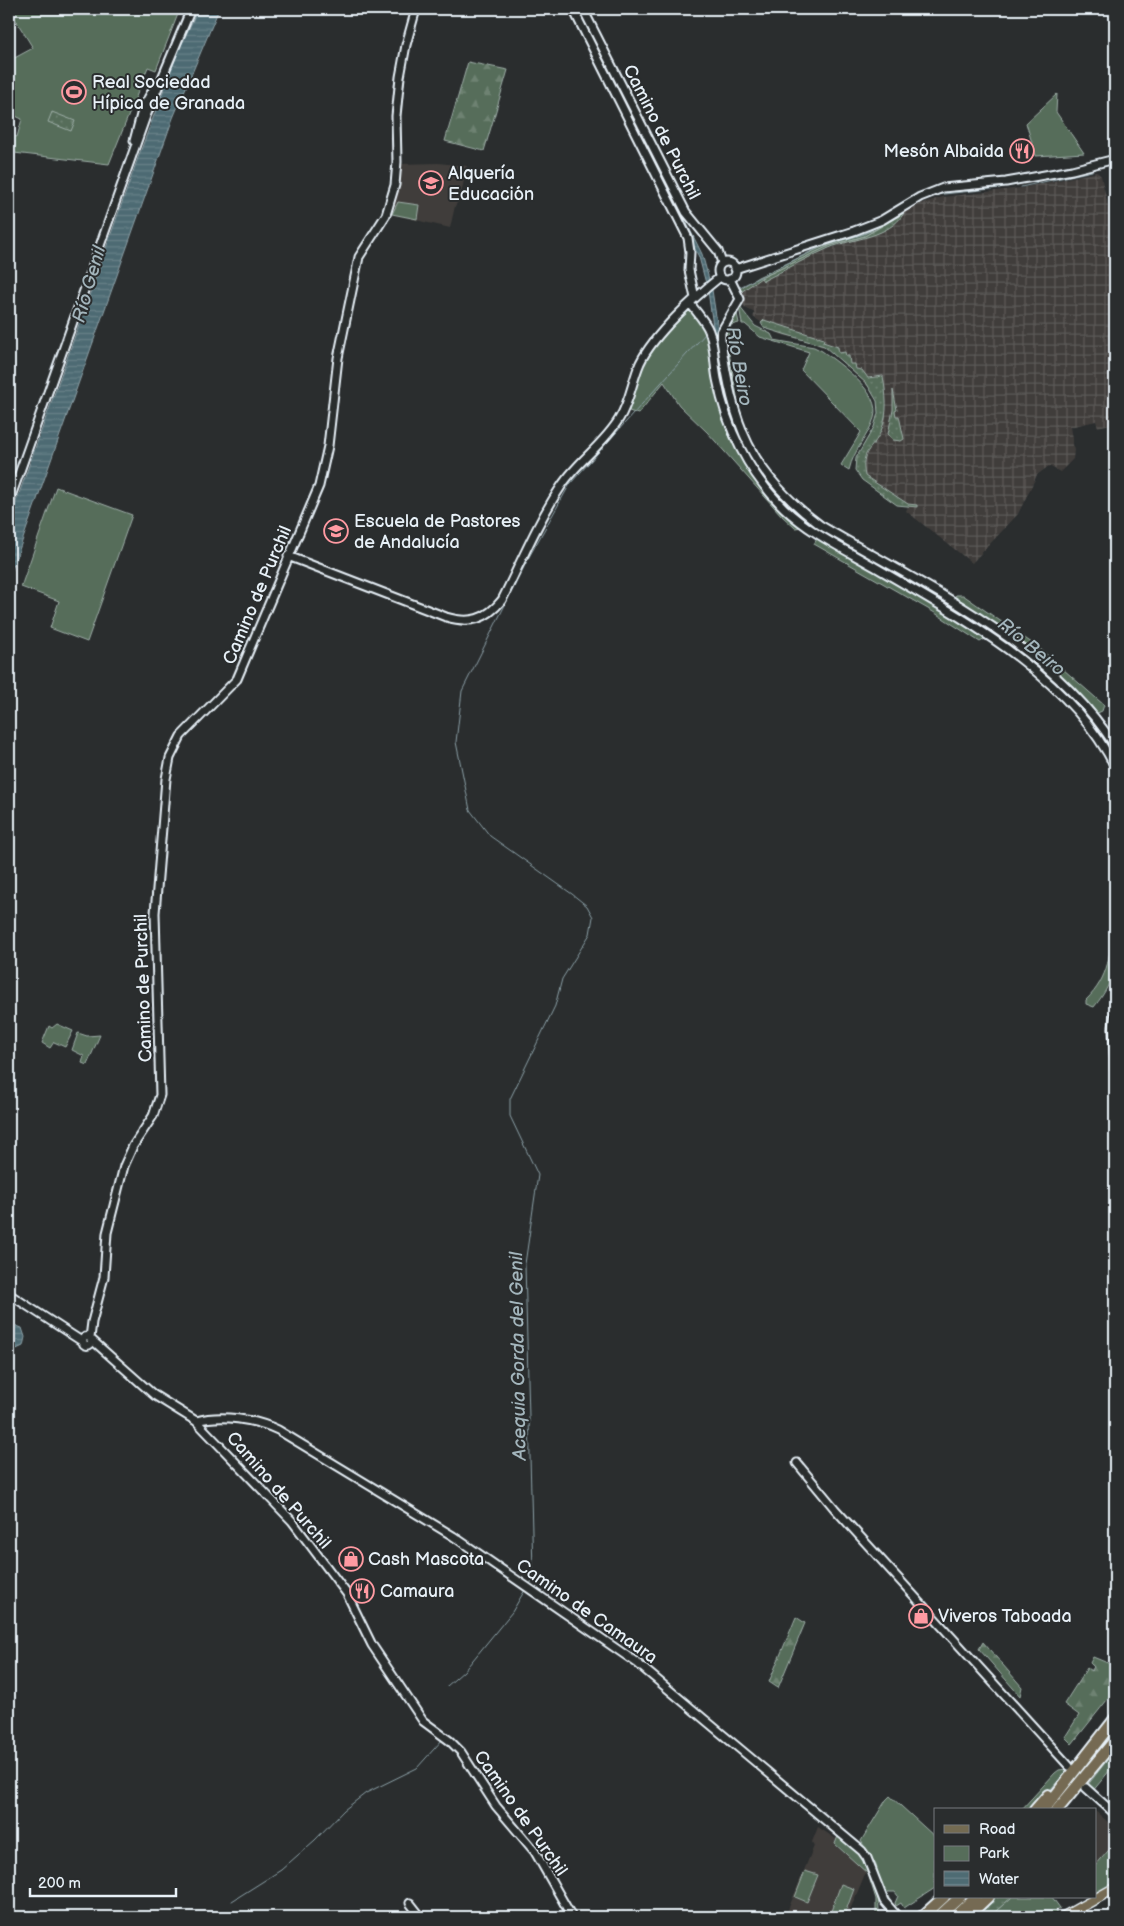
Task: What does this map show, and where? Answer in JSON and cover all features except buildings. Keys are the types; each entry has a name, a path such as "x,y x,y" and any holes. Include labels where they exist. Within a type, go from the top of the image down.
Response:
{"highway":[{"path":"1036,1808 1060,1784 1115,1719"},
{"path":"1059,1808 1115,1740"},
{"path":"1045,1808 1071,1771"},
{"path":"1064,1808 1069,1797"},
{"path":"922,1917 943,1898"},
{"path":"938,1917 959,1898"},
{"path":"954,1917 974,1898"},
{"path":"966,1917 987,1898"}],"main road":[{"path":"1063,1917 1115,1888"},
{"path":"1072,1917 1079,1908"}],"street":[{"path":"9,502 134,149 136,128 143,107 159,82 191,9"},
{"name":"Camino de Purchil","path":"416,9 400,77 396,116 397,162 392,199 380,227 359,257 338,358 324,466 312,506 288,556 237,680 188,727 175,746 170,758 166,779 154,913 160,1095 156,1110 133,1146 124,1166 107,1233 104,1278 87,1340 106,1353 154,1395 196,1421 292,1521 347,1594 372,1645 423,1721 450,1741 461,1752 496,1806 534,1852 572,1917"},
{"path":"573,9 688,238 690,252 689,270 693,301 709,329 723,407 731,430 750,465 769,492 784,508 815,533 999,641 1056,692 1088,724 1115,767"},
{"name":"Camino de Purchil","path":"583,9 686,212 718,251 722,263"},
{"path":"735,269 854,232 882,220 920,197 943,188 1006,182 1072,170 1115,159"},
{"path":"720,277 718,270 722,263 730,263 735,269 734,275 730,279"},
{"path":"288,556 460,622 484,618 502,600 563,484 618,422 627,406 632,382 641,361 654,343 708,286 720,277 730,279"},
{"path":"730,279 740,299 722,332 721,340 732,405 749,447 776,485 804,513 820,525 1012,639 1096,718 1115,746"},
{"path":"1115,1012 1113,1045 1115,1070"},
{"path":"9,1294 68,1331 87,1340"},
{"name":"Camino de Camaura","path":"196,1421 205,1419 262,1422 278,1430 453,1536 617,1649 656,1679 862,1850 868,1858 884,1901 898,1917"},
{"path":"798,1464 835,1509 1071,1771"},
{"path":"1086,1788 1115,1814"},
{"path":"410,1903 421,1917"}],"shaded area":[{"name":"Alquería Educación","path":"438,163 467,166 460,199 455,206 450,228 390,214 395,201 400,164"},
{"path":"1097,172 1101,176 1115,235 1115,423 1098,427 1096,421 1070,427 1074,450 1073,459 1060,472 1049,466 1037,475 1018,514 972,563 906,511 908,506 863,479 855,461 877,421 879,411 875,393 829,350 814,343 780,334 753,317 755,313 745,308 738,293 754,280 798,260 884,229 912,206 943,197 1021,188"},
{"path":"1096,1812 1115,1828 1115,1843 1096,1865"},
{"path":"818,1827 836,1839 835,1845 865,1871 865,1874 847,1917 785,1917 814,1846 812,1842"}],"green space":[{"name":"Real Sociedad Hípica de Granada","path":"9,9 180,9 156,70 148,67 109,164 14,153 13,149 9,148 9,135 17,137 22,119 9,113 9,61 33,48"},
{"path":"468,62 508,70 484,151 445,141"},
{"path":"1057,94 1056,112 1084,153 1036,156 1026,123"},
{"path":"52,112 75,121 71,131 48,122"},
{"path":"398,202 419,205 417,219 392,214"},
{"path":"902,212 904,213 865,236 829,246 761,278 741,292 739,289 758,277 820,248 874,230"},
{"path":"904,213 889,228 870,236 829,248 763,281 761,278 829,246 865,236"},
{"path":"739,306 755,326 771,334 774,340 814,347 822,351 839,363 866,389 875,408 874,418 854,456 849,470 841,465 861,432 801,370 809,352 760,337 745,324 742,324"},
{"path":"689,308 707,329 737,447 803,527 795,528 782,516 708,433 679,405 664,382 638,414 629,411 631,395 641,367 658,342"},
{"path":"736,309 739,323 731,325 728,337 728,348 738,401 734,403 723,335"},
{"path":"764,320 824,339 823,342 838,347 839,353 845,352 846,356 849,356 850,364 855,364 856,369 862,370 868,378 883,376 886,397 884,424 878,438 865,455 865,476 908,504 917,505 917,507 897,505 862,480 855,470 856,458 874,427 878,413 877,401 867,384 824,346 764,328 761,323"},
{"path":"893,390 897,410 895,411 896,416 899,416 904,439 901,441 893,440 888,434 893,410"},
{"path":"56,487 132,515 87,642 50,628 59,601 21,587"},
{"path":"818,537 985,636 985,639 980,642 935,613 814,544"},
{"path":"956,595 963,595 1039,648 1104,705 1102,711 1095,714 1022,646 998,627 953,599"},
{"path":"1111,921 1115,922 1114,967 1108,986 1094,1007 1086,1004 1086,1000 1100,983 1108,964 1111,943"},
{"path":"57,1024 73,1031 65,1047 54,1042 50,1048 42,1043 49,1026 52,1028"},
{"path":"78,1033 87,1036 100,1035 87,1065 82,1063 84,1056 72,1050"},
{"path":"796,1617 805,1623 778,1688 769,1682"},
{"path":"983,1642 1022,1687 1020,1696 979,1649"},
{"path":"1093,1657 1115,1666 1115,1690 1072,1744 1065,1737 1079,1715 1064,1704 1087,1668 1091,1671 1094,1667 1090,1663"},
{"path":"1115,1750 1115,1764 1092,1792 1087,1786"},
{"path":"1066,1769 1067,1771 1034,1808 1023,1808 1055,1773"},
{"path":"890,1796 934,1836 934,1889 904,1908 901,1903 896,1906 895,1903 898,1896 895,1892 888,1892 887,1894 895,1911 884,1895 876,1865 861,1841"},
{"path":"838,1836 857,1852 870,1870 877,1892 879,1917 876,1917 876,1899 868,1874 835,1844"},
{"path":"1115,1843 1115,1883 1096,1893 1096,1865"},
{"path":"805,1871 818,1875 807,1902 795,1897"},
{"path":"841,1884 854,1889 844,1916 831,1911"},
{"path":"991,1898 1011,1898 989,1917 972,1917"},
{"path":"1011,1898 1053,1898 1060,1908 1056,1910 1057,1913 1050,1917 989,1917"}],"water":[{"path":"198,9 219,9 173,118 9,578 9,522 139,155 178,52"},
{"path":"575,9 581,9 702,254 712,290 729,402 746,446 775,489 799,513 818,527 987,625 1024,654 1089,715 1114,751 1115,760 1091,724 1075,705 1058,687 1021,655 985,629 816,530 797,516 772,491 751,462 730,418 721,382 708,291 699,257"},
{"path":"9,1323 22,1328 25,1337 23,1346 10,1352"}],"waterway":[{"name":"Acequia Gorda del Genil","path":"1104,165 1115,164"},
{"name":"Acequia Gorda del Genil","path":"1021,187 1092,171"},
{"name":"Acequia Gorda del Genil","path":"935,195 1000,188"},
{"name":"Acequia Gorda del Genil","path":"740,287 820,247 864,234 891,219"},
{"name":"Acequia Gorda del Genil","path":"530,1584 533,1579 533,1571 525,1264 538,1175 510,1116 510,1099 555,1006 562,979 590,934 593,917 587,906 572,894 490,836 470,810 456,742 462,691 529,557 570,484 706,333"},
{"name":"Acequia Gorda del Genil","path":"447,1686 464,1671 512,1612 525,1590"},
{"name":"Acequia Gorda del Genil","path":"232,1901 281,1870 315,1840 344,1810 366,1793 417,1768 443,1739"},
{"name":"Acequia Gorda del Genil","path":"222,1917 228,1910"}],"place":[{"name":"Real Sociedad Hípica de Granada","path":"74,92"},
{"name":"Mesón Albaida","path":"1022,151"},
{"name":"Alquería Educación","path":"431,183"},
{"name":"Escuela de Pastores de Andalucía","path":"336,531"},
{"name":"Cash Mascota","path":"351,1559"},
{"name":"Camaura","path":"362,1591"},
{"name":"Viveros Taboada","path":"921,1616"}],"water label":[{"name":"Río Genil","path":"88,284"},
{"name":"Río Beiro","path":"740,366"},
{"name":"Río Beiro","path":"1032,646"}]}
